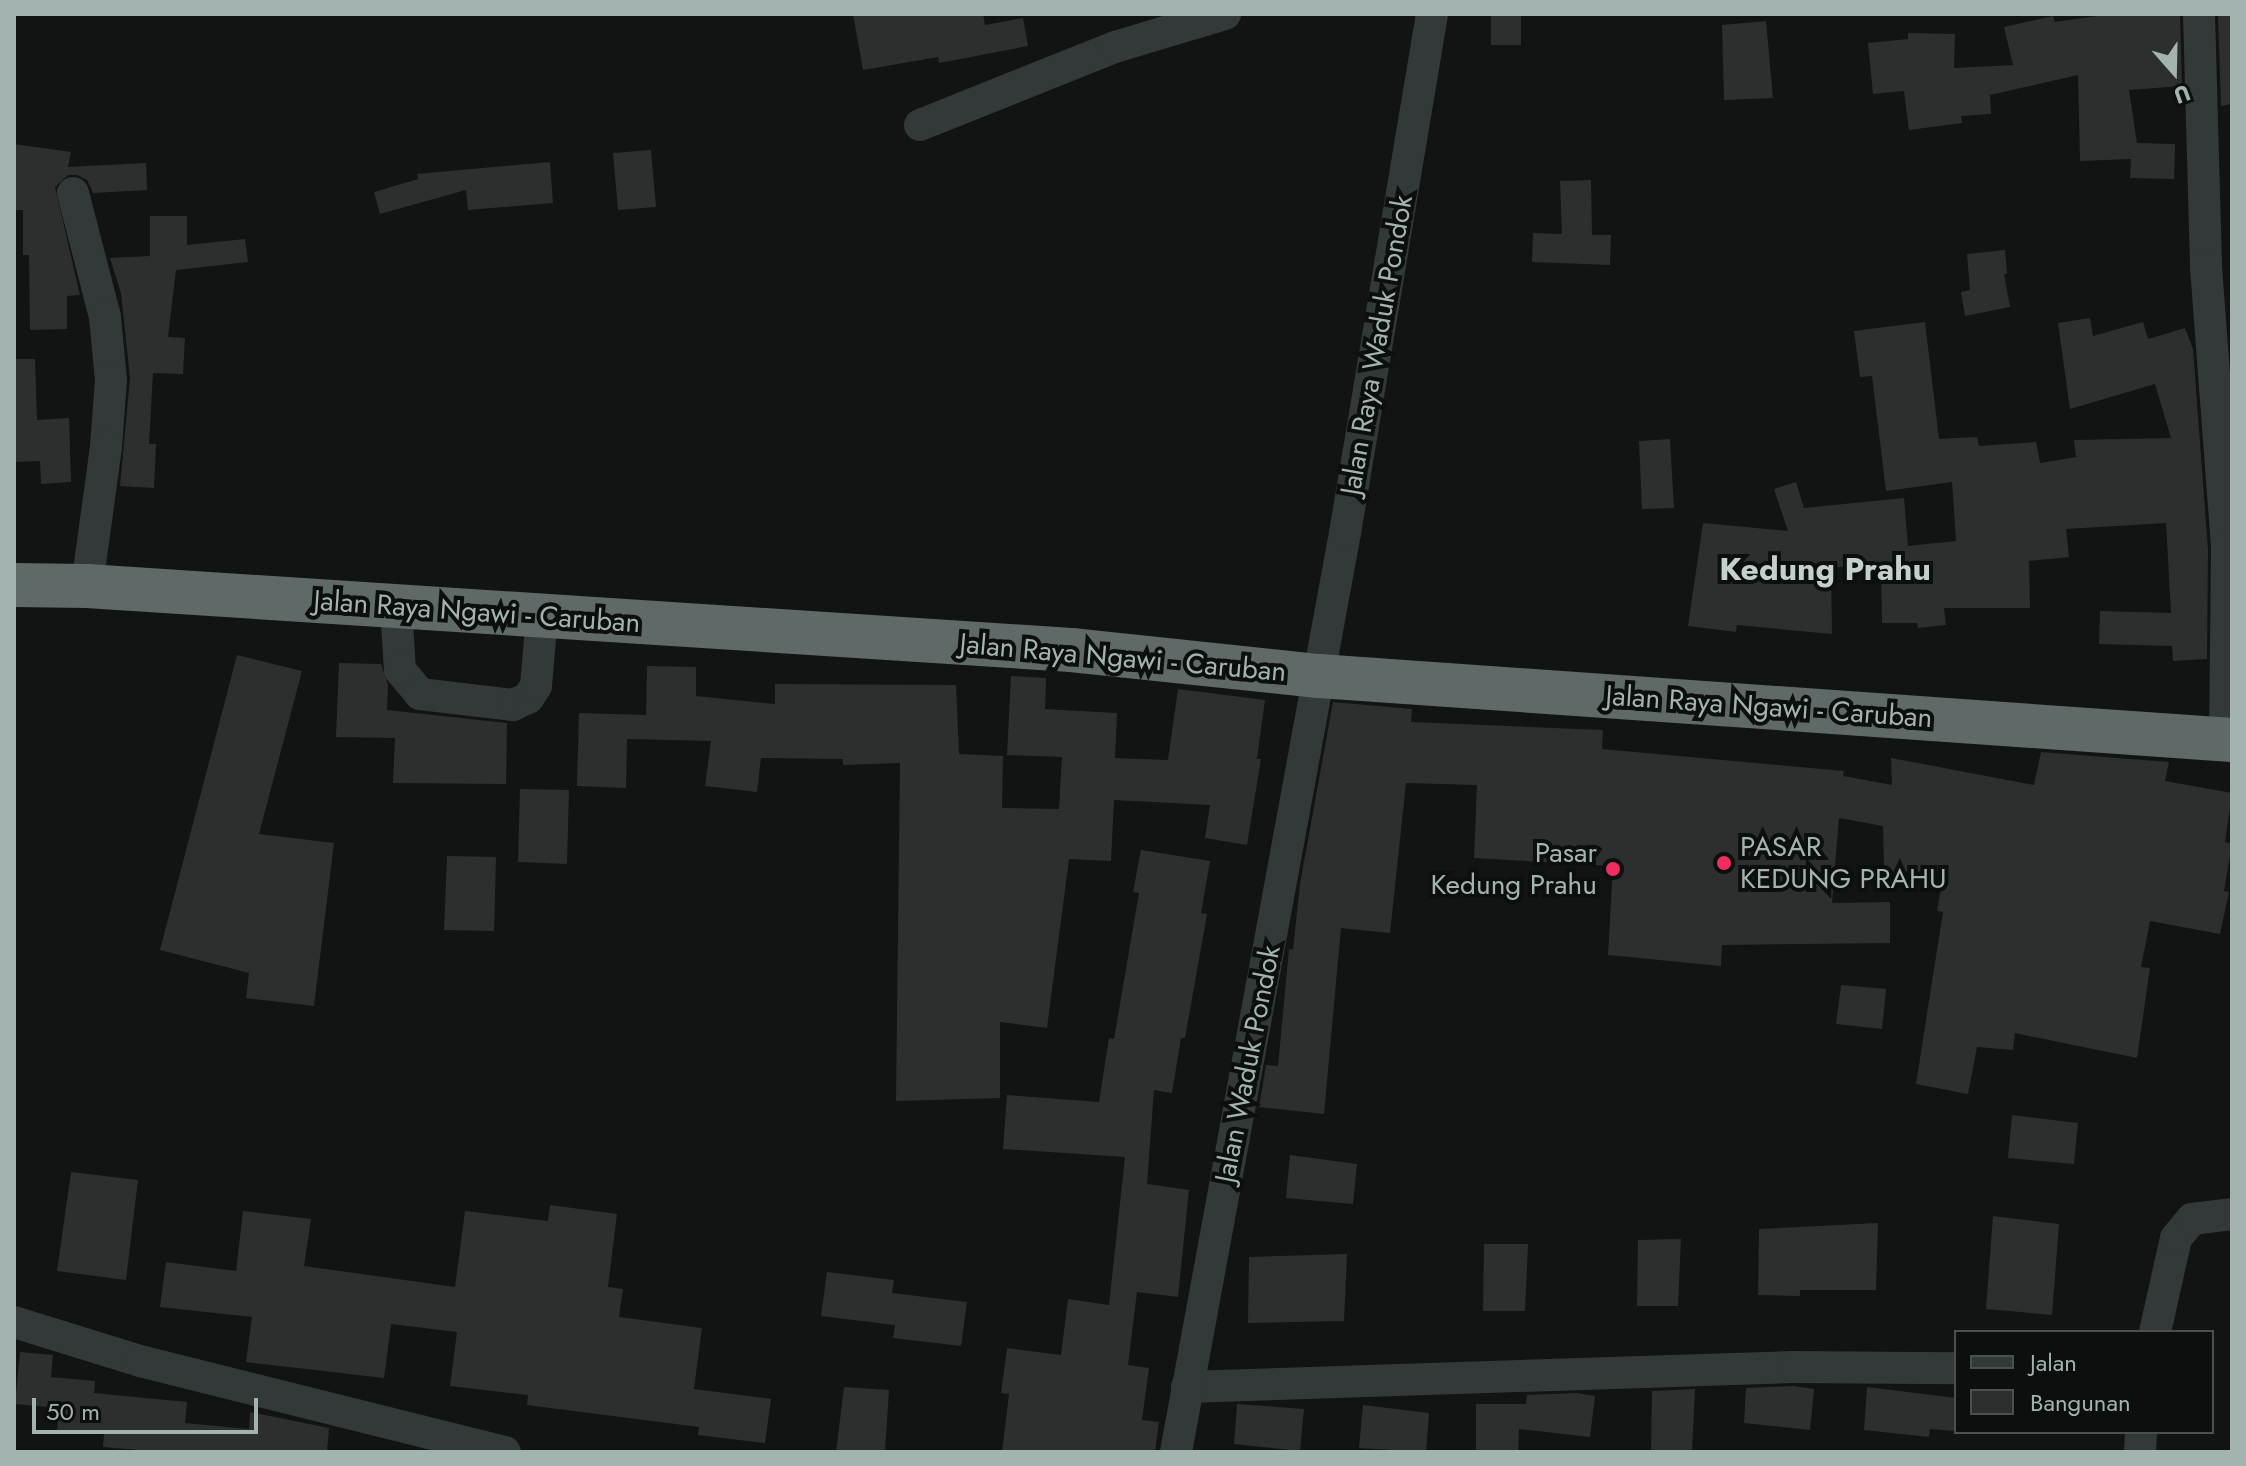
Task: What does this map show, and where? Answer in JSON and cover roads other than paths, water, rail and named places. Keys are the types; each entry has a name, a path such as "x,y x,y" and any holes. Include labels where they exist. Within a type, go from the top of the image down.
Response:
{"highway":[{"name":"Jalan Raya Ngawi - Caruban","path":"14,585 87,586 1071,650 1319,676 2229,740"}],"street":[{"path":"920,125 1115,47 1225,14"},
{"name":"Jalan Raya Waduk Pondok","path":"1319,676 1432,14"},
{"path":"2199,14 2206,267 2227,549 2229,740"},
{"path":"73,193 105,317 111,380 106,447 87,586"},
{"path":"396,607 400,670 420,694 513,705 528,698 536,686 542,616"},
{"name":"Jalan Waduk Pondok","path":"1176,1452 1319,676"},
{"path":"2155,1330 2176,1238 2192,1219 2232,1214"},
{"path":"14,1322 140,1361 505,1452"},
{"path":"1187,1387 1762,1368 1954,1368"}],"place":[{"name":"PASAR KEDUNG PRAHU","path":"1724,863"},
{"name":"Pasar Kedung Prahu","path":"1613,869"}],"district":[{"name":"Kedung Prahu","path":"1825,569"}]}
